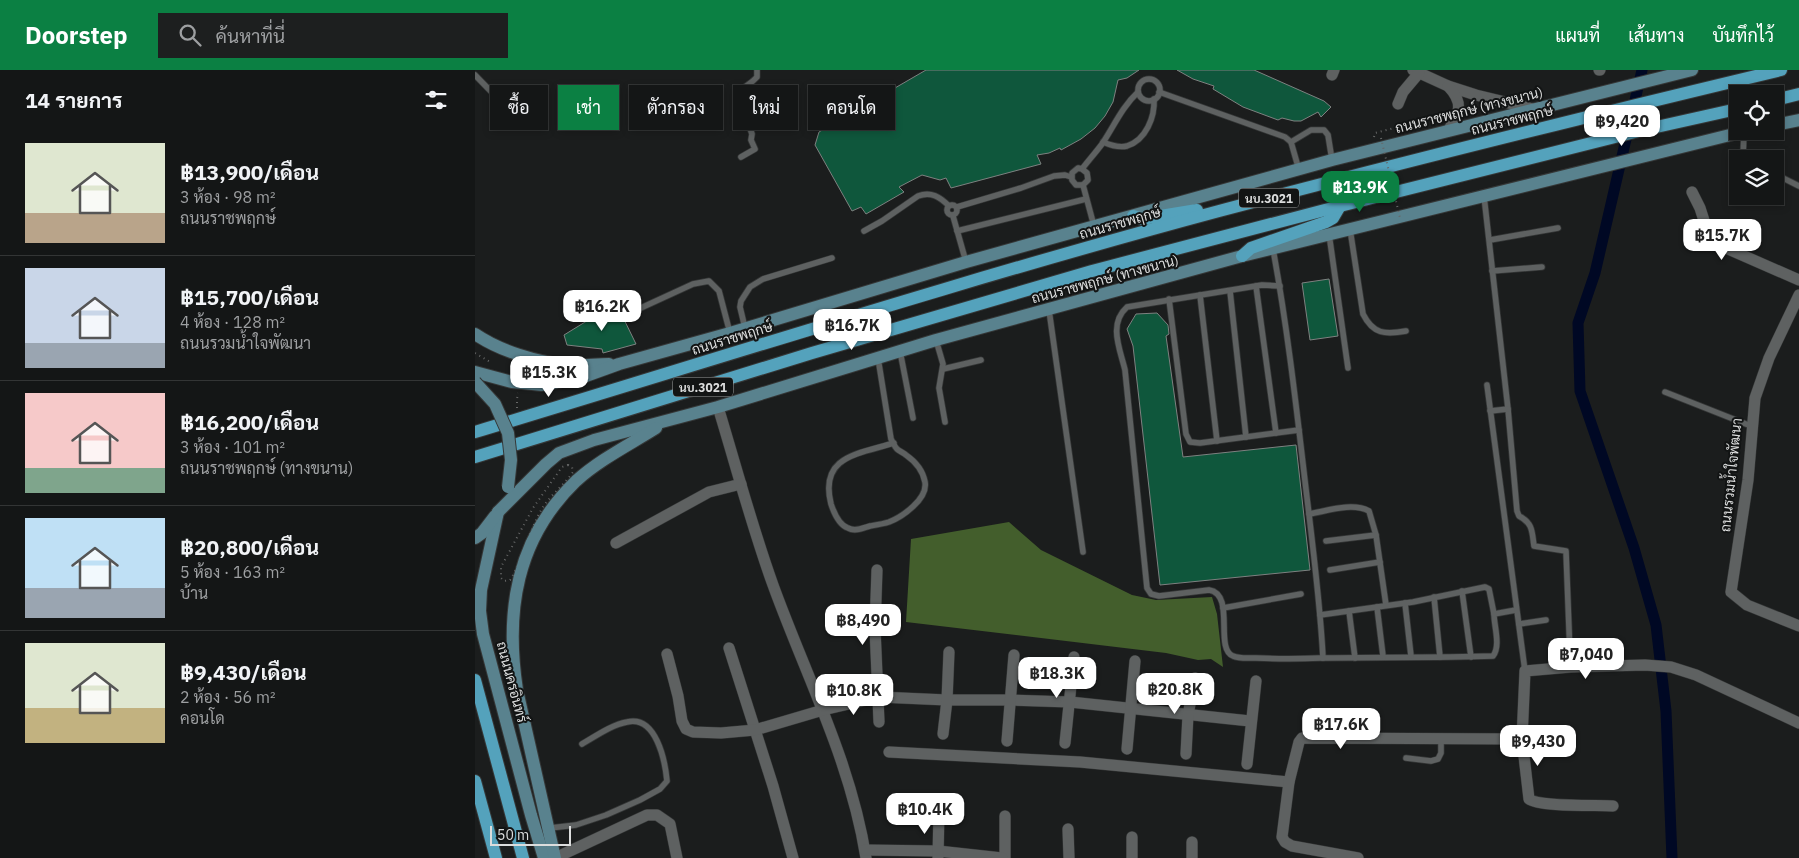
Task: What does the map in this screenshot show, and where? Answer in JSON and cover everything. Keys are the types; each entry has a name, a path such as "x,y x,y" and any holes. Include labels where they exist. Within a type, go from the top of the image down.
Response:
{"main road":[{"name":"ถนนราชพฤกษ์ (ทางขนาน)","path":"475,372 512,382 542,385 583,377 619,364 731,333 966,262 1332,160 1691,70"},
{"name":"ถนนราชพฤกษ์","path":"475,432 926,294 1218,211 1614,109 1781,70"},
{"path":"1784,98 1799,94"},
{"name":"นบ.3021","path":"475,457 812,353 1082,274 1339,206 1729,110"},
{"path":"1784,123 1799,120"},
{"name":"ถนนราชพฤกษ์ (ทางขนาน)","path":"498,512 546,464 559,454 595,440 667,422 936,340 1242,256 1729,136"},
{"path":"1242,256 1251,248 1326,222 1333,218 1339,206"},
{"path":"1133,216 1142,219 1203,209 1218,211"},
{"path":"475,334 504,350 527,357 566,364 619,364"},
{"path":"475,382 495,404 508,434 511,460 508,487 498,512 482,533 475,538"},
{"path":"555,858 550,828 517,690 511,634 515,593 531,543 552,509 577,481 597,465 667,422"},
{"name":"ถนนนครอินทร์","path":"498,512 481,590 479,629 544,858"},
{"path":"475,680 523,858"},
{"path":"475,781 496,858"}],"street":[{"path":"1398,104 1416,71 1448,86 1533,109"},
{"path":"1448,86 1456,95 1459,108 1457,116 1448,131"},
{"path":"1692,192 1700,208 1708,233 1719,245 1799,280"},
{"name":"ถนนรวมน้ำใจพัฒนา","path":"1799,294 1769,358 1755,398 1751,426 1748,480 1731,592 1747,605 1799,626"},
{"path":"717,407 773,585 823,710 849,783 866,854 1004,858 1005,816"},
{"path":"616,543 709,492 741,484"},
{"path":"877,570 875,628 879,722"},
{"path":"729,648 793,858"},
{"path":"943,734 947,700 949,652"},
{"path":"667,654 678,696 682,721 686,729 693,732 721,733 755,730 823,710 879,697 1070,702 1250,721"},
{"path":"1007,741 1014,655"},
{"path":"1065,743 1075,657"},
{"path":"1127,749 1129,708 1135,661"},
{"path":"1613,806 1533,802 1529,799 1522,739 1525,671 1645,665 1671,667 1696,675 1799,724"},
{"path":"1186,754 1188,715 1195,678"},
{"path":"1247,764 1250,721 1256,681"},
{"path":"1358,858 1292,846 1285,842 1282,837 1289,782 1299,742 1302,738 1522,739"},
{"path":"889,752 1080,762 1289,782"},
{"path":"938,855 939,811"},
{"path":"555,858 653,814 670,824 677,858"},
{"path":"1068,830 1069,858"},
{"path":"1132,837 1132,858"},
{"path":"1192,842 1192,858"}],"lane":[{"path":"741,157 755,149 751,137 752,134 738,94 740,90 751,85 757,77 757,70"},
{"path":"475,74 490,90"},
{"path":"1082,168 1085,170 1088,180 1079,186 1073,183 1071,177 1075,170 1082,168 1103,142 1128,102 1138,92 1140,83 1148,79 1157,83 1159,92 1154,99 1153,114 1145,132 1139,139 1126,146 1103,142"},
{"path":"1138,92 1144,100 1154,99"},
{"path":"1159,92 1277,134 1291,142 1299,170"},
{"path":"1291,142 1311,130 1324,130 1328,135 1332,160"},
{"path":"864,231 924,193 940,197 949,206 957,207 1054,176 1065,175 1071,177"},
{"path":"1784,178 1799,186"},
{"path":"1083,185 1094,227"},
{"path":"1484,196 1508,409 1517,510 1519,516 1530,524 1533,546 1566,551 1570,655"},
{"path":"957,231 1086,199"},
{"path":"949,206 947,208 948,213 953,216 966,262"},
{"path":"953,216 957,212 957,207"},
{"path":"1490,240 1557,228"},
{"path":"1350,229 1363,314 1369,325 1375,330 1395,333 1406,331"},
{"path":"1329,234 1348,368"},
{"path":"1273,249 1280,286 1299,430 1323,658"},
{"path":"745,328 740,307 741,301 750,287 763,279 832,258"},
{"path":"1492,271 1542,267"},
{"path":"632,312 693,284 709,281 719,292 731,333"},
{"path":"1280,286 1256,286 1169,299 1127,308 1117,320 1120,355 1125,370 1147,588 1151,594 1159,596 1213,591 1219,596 1223,608 1225,645 1227,652 1232,656 1292,660 1383,656 1493,656 1496,653 1494,614 1491,596 1487,588 1320,616"},
{"path":"1256,286 1276,433"},
{"path":"1231,291 1247,437"},
{"path":"1200,295 1217,441"},
{"path":"1169,299 1186,434 1191,442 1200,443 1299,430"},
{"path":"1049,310 1083,552"},
{"path":"936,340 943,364 939,388 945,422"},
{"path":"900,351 913,418"},
{"path":"878,358 891,439 894,443 897,449 919,466 926,484 916,504 890,522 853,530 846,528 838,521 832,507 828,490 832,471 842,461 859,453 894,443"},
{"path":"943,370 981,360"},
{"path":"1487,385 1525,671"},
{"path":"1665,392 1751,426"},
{"path":"1491,410 1508,409"},
{"path":"1309,514 1352,507 1363,508 1369,511 1376,535 1386,605"},
{"path":"1327,541 1376,535"},
{"path":"1330,570 1380,562"},
{"path":"1462,592 1471,656"},
{"path":"1223,608 1301,594"},
{"path":"1434,598 1441,656"},
{"path":"1405,603 1411,656"},
{"path":"1377,607 1383,656"},
{"path":"1494,614 1516,610"},
{"path":"1349,611 1355,658"},
{"path":"1519,624 1546,620"},
{"path":"550,828 577,825 606,815 640,800 667,781 662,754 651,729 644,725 628,721 582,744"},
{"path":"1407,758 1431,761 1438,759 1441,753 1441,738"}],"path":[{"path":"1400,218 1381,138 1373,136 1375,133 1406,125"},
{"path":"475,354 496,366"}],"green space":[{"path":"1009,522 1041,550 1132,595 1156,600 1212,597 1217,614 1223,667 1211,659 1198,660 1166,653 906,622 911,539"}],"building":[{"path":"926,70 1139,70 1127,78 1118,80 1113,102 1095,128 1081,139 1061,150 1060,148 1049,153 1037,155 1041,164 951,188 946,178 940,180 922,175 899,187 904,192 866,214 861,207 852,211 815,145 819,132 822,130 895,130 895,88"},
{"path":"1177,70 1254,70 1324,101 1331,107 1321,117 1318,112 1301,121 1282,118 1278,120 1243,107 1213,89 1214,86 1193,79"},
{"path":"1329,279 1338,336 1310,340 1302,283"},
{"path":"616,303 636,344 603,353 602,349 567,345 564,335"},
{"path":"1157,313 1168,325 1169,334 1166,336 1183,457 1296,445 1310,570 1160,585 1133,346 1127,329 1136,314"}],"waterway":[{"path":"1642,70 1595,273 1578,323 1580,391 1634,548 1656,625 1666,711 1672,858"}]}
